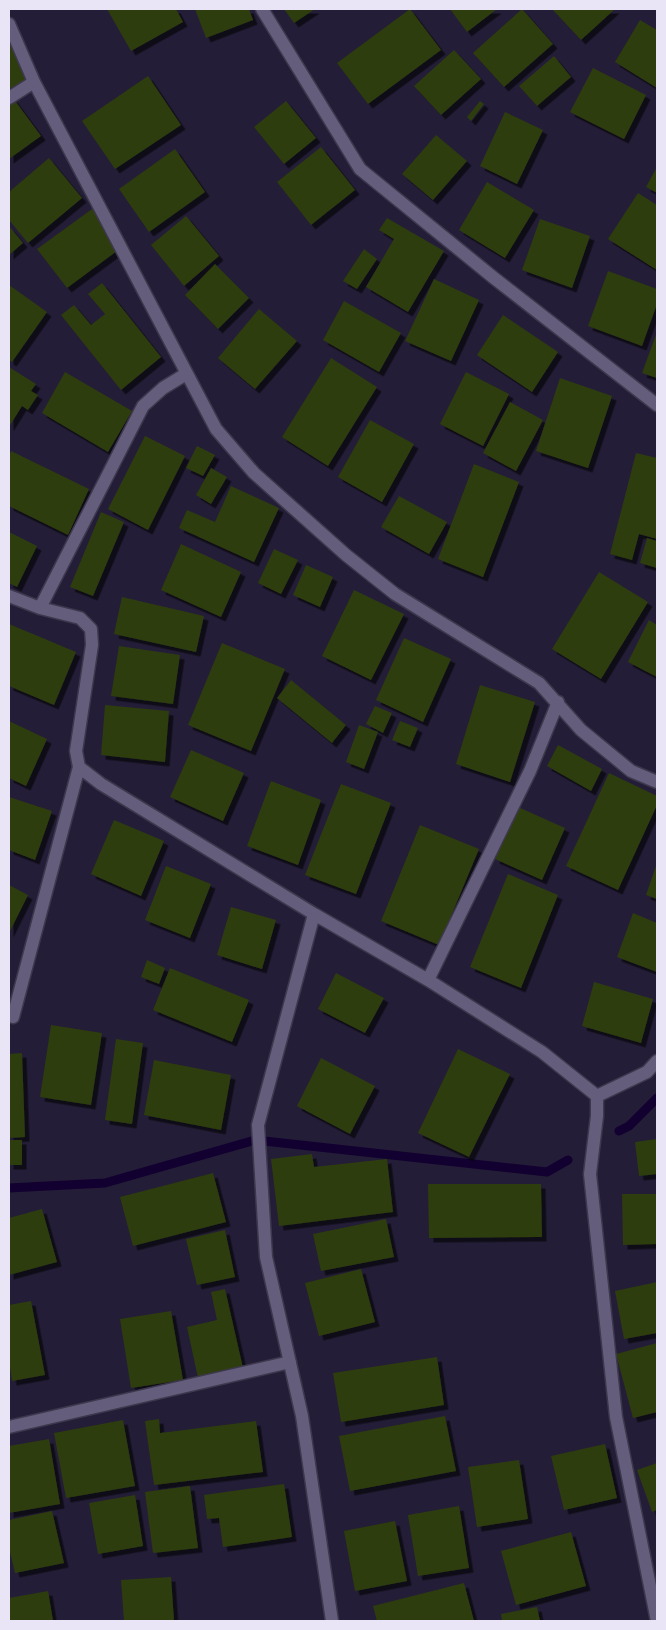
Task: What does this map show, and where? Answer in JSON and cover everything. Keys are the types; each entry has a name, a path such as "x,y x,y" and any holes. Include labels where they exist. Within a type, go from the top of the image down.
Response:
{"street":[{"path":"262,9 360,169 494,278 657,405"},
{"path":"9,24 34,82 153,305 186,374 216,429 254,473 346,556 395,594 539,683 558,702 581,730 631,771 657,782"},
{"path":"9,98 34,82"},
{"path":"40,608 143,406 163,388 186,374"},
{"path":"9,596 40,608 80,618 92,629 92,645 76,751 79,767 13,1016"},
{"path":"428,980 530,771 558,702"},
{"path":"79,767 101,784 314,914 428,980 542,1052 597,1096"},
{"path":"314,914 258,1125 266,1257 302,1416 332,1621"},
{"path":"597,1096 647,1072 657,1061"},
{"path":"597,1096 597,1116 590,1174 616,1417 657,1621"},
{"path":"9,1427 290,1362"}],"building":[{"path":"107,9 176,9 183,22 131,51"},
{"path":"195,9 249,9 253,20 206,38"},
{"path":"284,9 315,9 294,23"},
{"path":"410,9 441,50 368,104 337,63"},
{"path":"450,9 497,9 467,32"},
{"path":"522,9 553,44 504,87 473,53"},
{"path":"552,9 615,9 581,40"},
{"path":"640,20 657,30 657,88 615,62"},
{"path":"9,40 29,79 9,89"},
{"path":"454,50 481,79 441,115 414,86"},
{"path":"554,56 571,77 537,106 519,86"},
{"path":"593,68 646,95 624,139 570,112"},
{"path":"148,76 181,125 115,169 82,121"},
{"path":"13,98 41,136 9,159 9,101"},
{"path":"286,101 316,138 284,164 254,127"},
{"path":"480,101 484,104 471,121 467,117"},
{"path":"505,112 543,130 517,184 480,166"},
{"path":"436,135 467,161 433,200 402,174"},
{"path":"321,147 355,190 311,225 277,182"},
{"path":"175,149 205,192 149,232 119,189"},
{"path":"49,158 82,198 28,243 9,220 9,192"},
{"path":"657,167 657,193 646,187"},
{"path":"487,182 534,210 505,258 459,230"},
{"path":"638,193 657,205 657,270 608,239"},
{"path":"92,209 121,248 67,288 37,249"},
{"path":"186,216 219,256 184,286 151,245"},
{"path":"387,218 444,251 408,312 366,287 394,239 379,230"},
{"path":"540,219 590,236 572,288 522,270"},
{"path":"9,226 23,243 9,255"},
{"path":"364,249 377,259 357,289 343,281"},
{"path":"215,264 249,298 218,329 185,295"},
{"path":"608,271 657,289 657,304 642,346 588,326"},
{"path":"434,279 479,300 451,361 405,341"},
{"path":"102,283 161,357 121,390 61,315 74,305 91,325 105,314 88,294"},
{"path":"9,285 47,312 12,362 9,360"},
{"path":"344,301 401,333 379,372 323,340"},
{"path":"259,309 297,341 255,389 218,358"},
{"path":"503,315 558,352 532,392 477,355"},
{"path":"657,332 657,378 642,373"},
{"path":"331,358 377,387 328,466 282,437"},
{"path":"9,367 36,384 31,391 38,395 28,410 22,406 9,427"},
{"path":"65,372 132,411 108,452 42,413"},
{"path":"466,372 509,394 483,446 440,424"},
{"path":"560,378 612,396 588,468 536,451"},
{"path":"510,402 543,420 516,471 483,453"},
{"path":"370,420 414,444 382,502 338,477"},
{"path":"145,436 185,456 148,530 108,509"},
{"path":"197,446 215,455 203,476 186,468"},
{"path":"11,451 89,489 68,535 9,506 9,456"},
{"path":"636,453 657,458 657,539 639,534 632,560 610,554"},
{"path":"474,464 519,482 483,577 438,559"},
{"path":"211,468 227,477 211,504 196,495"},
{"path":"231,486 279,508 254,562 179,528 187,510 215,522"},
{"path":"399,496 447,522 429,554 381,527"},
{"path":"101,512 124,522 93,596 70,587"},
{"path":"9,532 37,546 17,587 9,583"},
{"path":"647,538 657,541 657,568 640,563"},
{"path":"181,544 241,572 221,617 161,590"},
{"path":"274,549 298,560 281,594 258,583"},
{"path":"306,565 333,577 320,607 293,595"},
{"path":"599,572 648,602 601,679 552,649"},
{"path":"354,590 404,614 371,680 322,656"},
{"path":"122,597 204,616 196,652 114,634"},
{"path":"649,620 657,625 657,677 628,662"},
{"path":"9,624 76,652 54,705 9,686"},
{"path":"404,638 451,659 423,722 376,700"},
{"path":"222,643 285,669 251,751 188,725"},
{"path":"119,646 180,655 173,704 111,696"},
{"path":"291,680 346,725 332,743 277,698"},
{"path":"480,685 535,702 510,782 456,764"},
{"path":"105,705 169,711 165,762 101,755"},
{"path":"375,706 392,713 383,733 366,724"},
{"path":"9,721 47,739 26,786 9,778"},
{"path":"400,721 418,728 410,747 392,740"},
{"path":"359,725 378,732 364,769 346,762"},
{"path":"558,745 602,769 591,791 547,766"},
{"path":"191,750 244,773 223,821 170,797"},
{"path":"609,773 657,796 657,805 618,890 566,866"},
{"path":"271,781 321,800 298,865 247,846"},
{"path":"341,784 391,803 356,894 305,875"},
{"path":"9,797 52,811 35,860 9,850"},
{"path":"518,807 565,828 542,880 495,859"},
{"path":"114,820 164,841 141,896 91,874"},
{"path":"420,825 479,849 439,945 381,921"},
{"path":"657,863 657,899 646,895"},
{"path":"166,866 211,884 190,938 145,920"},
{"path":"508,874 558,895 521,988 470,967"},
{"path":"9,885 28,895 9,933"},
{"path":"231,907 276,920 262,969 217,955"},
{"path":"633,913 657,923 657,972 617,957"},
{"path":"147,960 165,968 159,984 141,977"},
{"path":"170,968 249,1000 232,1042 153,1010"},
{"path":"336,973 384,998 365,1033 318,1009"},
{"path":"594,982 653,999 641,1043 582,1026"},
{"path":"51,1025 102,1033 91,1105 40,1097"},
{"path":"116,1039 143,1043 132,1124 105,1120"},
{"path":"458,1049 510,1074 469,1157 418,1133"},
{"path":"22,1053 25,1137 9,1138 9,1054"},
{"path":"321,1058 375,1086 350,1134 297,1106"},
{"path":"154,1060 231,1075 221,1130 144,1115"},
{"path":"657,1139 657,1174 639,1176 635,1142"},
{"path":"9,1140 22,1140 22,1165 9,1165"},
{"path":"312,1154 314,1167 387,1159 393,1212 279,1226 271,1159"},
{"path":"213,1173 226,1222 133,1246 120,1197"},
{"path":"428,1184 541,1184 542,1237 429,1238"},
{"path":"622,1194 657,1194 657,1244 623,1245"},
{"path":"42,1209 57,1262 9,1275 9,1218"},
{"path":"386,1219 394,1257 321,1271 313,1234"},
{"path":"225,1230 235,1277 197,1285 186,1239"},
{"path":"361,1269 375,1322 319,1336 305,1283"},
{"path":"657,1282 657,1333 624,1339 615,1291"},
{"path":"225,1289 243,1368 198,1378 187,1327 217,1320 211,1292"},
{"path":"31,1301 45,1375 12,1381 9,1361 9,1305"},
{"path":"171,1311 183,1380 131,1388 120,1319"},
{"path":"657,1343 657,1412 633,1418 616,1354"},
{"path":"437,1357 444,1405 341,1422 333,1373"},
{"path":"445,1416 456,1471 350,1491 339,1436"},
{"path":"159,1419 160,1433 256,1421 263,1472 154,1485 145,1421"},
{"path":"123,1420 135,1486 66,1498 54,1433"},
{"path":"49,1439 60,1504 9,1513 9,1446"},
{"path":"605,1444 617,1498 564,1510 551,1456"},
{"path":"519,1460 528,1519 477,1527 468,1467"},
{"path":"657,1463 657,1510 652,1512 637,1470"},
{"path":"284,1484 292,1537 223,1547 219,1518 207,1519 204,1495"},
{"path":"190,1486 198,1548 153,1553 145,1492"},
{"path":"135,1495 143,1546 98,1554 89,1503"},
{"path":"459,1506 469,1568 418,1576 408,1515"},
{"path":"52,1511 64,1563 15,1573 9,1548 9,1520"},
{"path":"395,1521 407,1581 355,1591 344,1531"},
{"path":"571,1532 586,1586 516,1605 501,1551"},
{"path":"171,1577 174,1621 124,1621 121,1580"},
{"path":"464,1583 474,1621 377,1621 373,1606"},
{"path":"48,1591 53,1621 9,1621 9,1598"},
{"path":"537,1607 540,1621 502,1621 501,1614"}],"waterway":[{"path":"619,1131 629,1126 657,1098"},
{"path":"9,1188 105,1183 255,1140 547,1172 568,1160"}]}
